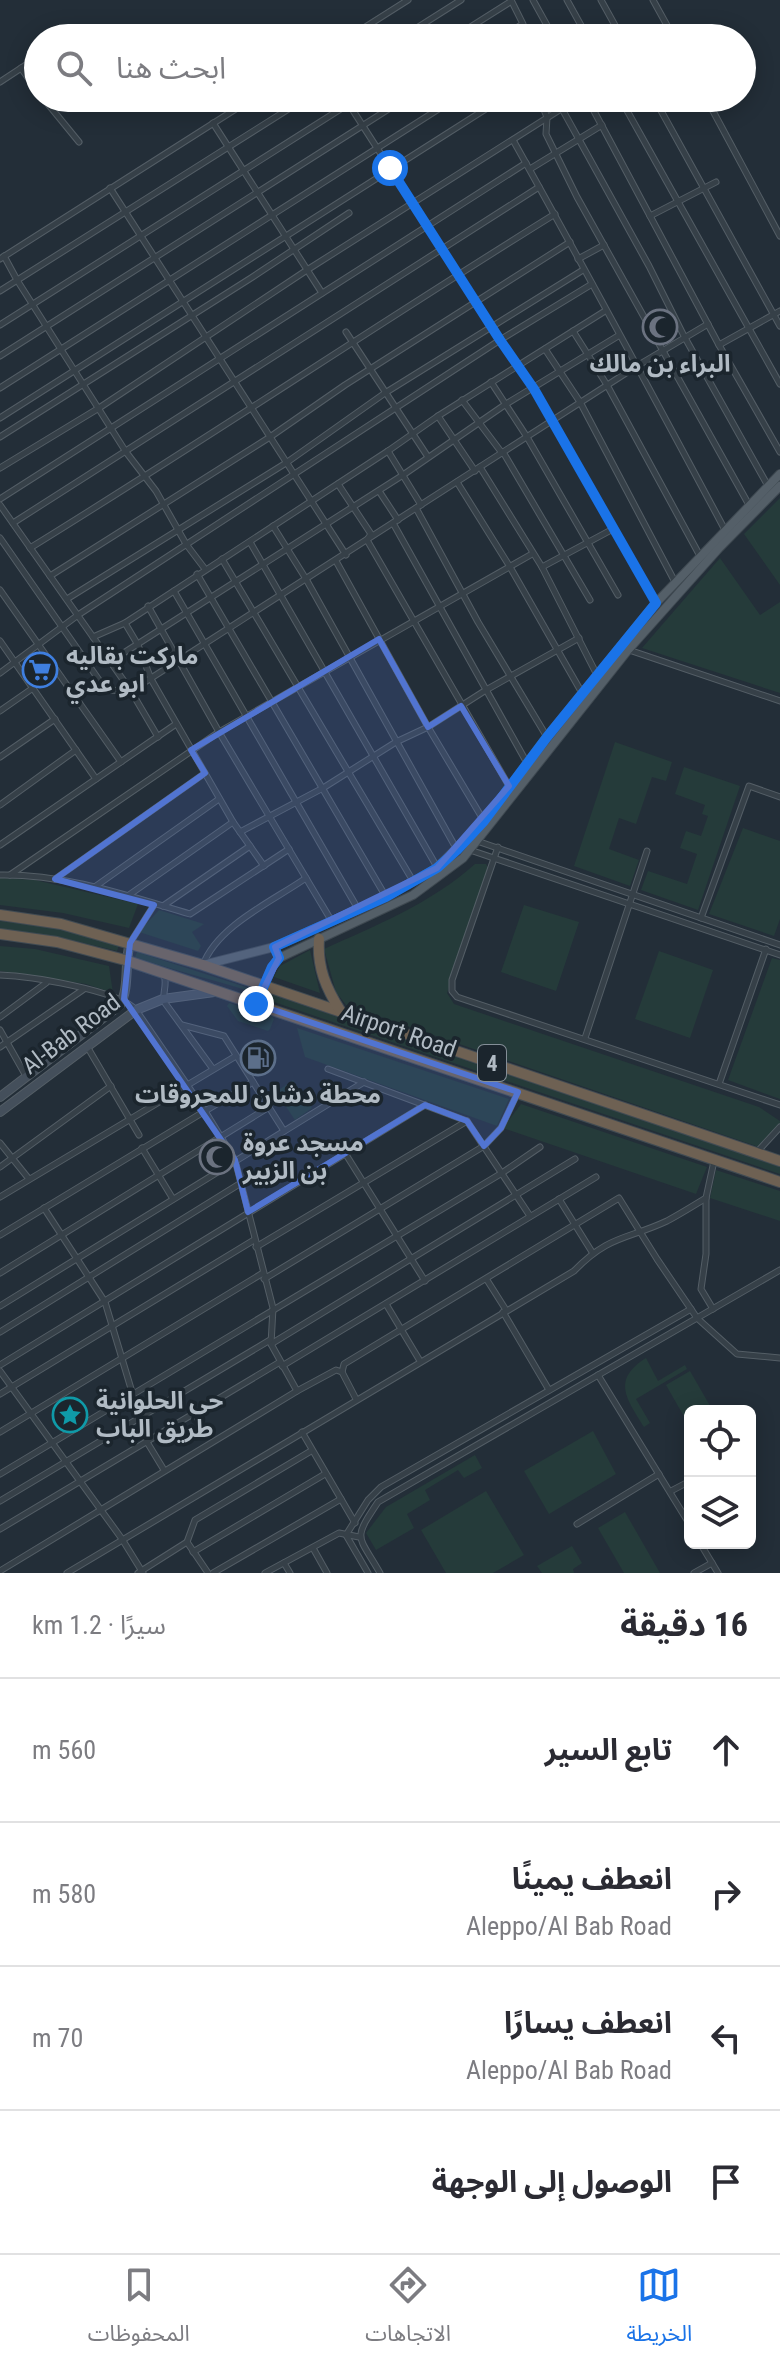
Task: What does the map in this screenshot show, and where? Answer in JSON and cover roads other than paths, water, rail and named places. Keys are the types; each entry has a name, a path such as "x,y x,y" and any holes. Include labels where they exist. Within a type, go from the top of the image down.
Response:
{"highway":[{"name":"Airport Road","path":"0,915 61,924 264,984 780,1161"},
{"name":"Airport Road","path":"0,934 57,942 125,960 780,1182"},
{"path":"319,939 318,961 328,991 341,1012"}],"main road":[{"path":"203,965 274,947 386,897 437,868 484,821 547,737 656,603 780,474"},
{"path":"256,1004 279,958 413,895 440,877 470,850 628,650 719,548 780,486"},
{"name":"Al-Bab Road","path":"0,1097 115,1011 124,999 125,960 130,943"},
{"path":"274,947 279,958"},
{"name":"Al-Bab Road","path":"0,1112 136,1010 163,999 218,991"}],"street":[{"path":"370,24 408,0"},
{"path":"423,24 461,0"},
{"path":"533,0 546,24"},
{"path":"567,0 580,24"},
{"path":"601,0 614,24"},
{"path":"653,0 666,24"},
{"path":"475,24 511,1 523,24"},
{"path":"0,82 24,66"},
{"path":"21,68 24,72"},
{"path":"54,112 79,142"},
{"path":"205,569 178,532 163,504 126,452 2,257 231,112"},
{"path":"0,291 283,112"},
{"path":"0,325 330,112"},
{"path":"354,112 534,389 656,603"},
{"path":"0,356 384,112"},
{"path":"0,388 433,112"},
{"path":"0,418 480,112"},
{"path":"545,112 546,134 555,153 749,505"},
{"path":"0,468 99,408 307,270 556,112"},
{"path":"563,112 580,138 684,336 768,486"},
{"path":"595,112 780,452"},
{"path":"627,112 780,384"},
{"path":"662,112 777,312 780,326"},
{"path":"714,112 780,236"},
{"path":"213,123 322,293"},
{"path":"0,499 427,226 602,125"},
{"path":"513,140 725,530"},
{"path":"650,216 716,182"},
{"path":"13,523 539,187"},
{"path":"110,188 346,555"},
{"path":"0,437 349,213"},
{"path":"30,548 555,214"},
{"path":"50,576 570,242"},
{"path":"578,259 604,245"},
{"path":"67,599 178,532 286,463 385,393 583,270"},
{"path":"0,673 78,615 500,340 592,284"},
{"path":"93,637 125,623 462,400 605,311"},
{"path":"719,345 777,312"},
{"path":"0,538 106,690 131,691 580,402 708,324"},
{"path":"573,331 607,385 700,556"},
{"path":"346,332 428,457"},
{"path":"111,661 403,475 506,404 618,336"},
{"path":"545,349 580,402 675,582"},
{"path":"491,382 527,437 618,595"},
{"path":"462,400 503,453 590,600"},
{"path":"438,416 478,469 542,567 597,675"},
{"path":"388,451 462,593 547,737"},
{"path":"457,482 582,693"},
{"path":"338,484 371,534 367,540"},
{"path":"379,490 527,763"},
{"path":"0,505 3,516 13,523 111,661 158,737"},
{"path":"273,526 306,579 457,850"},
{"path":"542,567 613,529"},
{"path":"367,540 509,786"},
{"path":"250,542 437,868"},
{"path":"10,875 219,732 532,554"},
{"path":"222,559 235,581 238,581 413,881"},
{"path":"336,561 484,821"},
{"path":"197,574 386,897"},
{"path":"0,590 121,762"},
{"path":"174,591 358,909"},
{"path":"148,606 331,920"},
{"path":"125,623 176,724 233,822 264,866"},
{"path":"240,832 323,788 396,742 428,727 486,690 579,638"},
{"path":"0,642 96,779"},
{"path":"628,650 780,701"},
{"path":"0,711 33,688"},
{"path":"0,757 55,719"},
{"path":"0,845 176,724"},
{"path":"0,805 76,750"},
{"path":"55,879 205,773"},
{"path":"701,918 749,786 780,797"},
{"path":"95,886 219,799"},
{"path":"128,896 233,822"},
{"path":"477,841 780,945"},
{"path":"163,906 250,846"},
{"path":"498,847 452,980 452,991 457,997 780,1105"},
{"path":"0,875 95,886 190,914 289,849"},
{"path":"470,850 780,955"},
{"path":"585,1038 647,851"},
{"path":"203,965 209,949 226,931 306,878"},
{"path":"130,943 154,905"},
{"path":"719,1084 769,941"},
{"path":"164,973 167,982 163,999 213,1069"},
{"path":"0,975 124,999 136,1010 235,1160 273,1308 270,1342 297,1391"},
{"path":"0,982 9,975"},
{"path":"0,1017 47,982"},
{"path":"0,1047 84,989"},
{"path":"182,1025 224,1036 284,1131"},
{"path":"0,1030 26,1077"},
{"path":"88,1048 139,1135"},
{"path":"0,1197 236,1056"},
{"path":"328,1069 467,1121 530,1216"},
{"path":"0,1235 253,1082"},
{"path":"0,1306 364,1082"},
{"path":"0,1167 111,1086"},
{"path":"0,1432 484,1146 501,1128 518,1092"},
{"path":"0,1365 425,1105"},
{"path":"0,1273 269,1107"},
{"path":"0,1394 112,1324 467,1121"},
{"path":"756,1153 780,1127"},
{"path":"0,1143 29,1179"},
{"path":"0,1474 502,1173 540,1147"},
{"path":"142,1148 173,1199"},
{"path":"345,1153 425,1281"},
{"path":"0,1501 139,1417 413,1260 575,1159"},
{"path":"713,1309 701,1289 706,1254 706,1198 714,1160"},
{"path":"0,1529 425,1281 596,1177"},
{"path":"0,1332 241,1183"},
{"path":"0,1571 297,1391 339,1371 344,1364 619,1198 697,1318 737,1354 780,1358"},
{"path":"67,1573 574,1271 592,1252 610,1241 667,1221 706,1198"},
{"path":"559,1199 592,1252"},
{"path":"44,1208 105,1302 147,1442 164,1470"},
{"path":"380,1573 359,1537 360,1530 378,1502 780,1270"},
{"path":"487,1280 549,1390"},
{"path":"386,1304 420,1361"},
{"path":"346,1535 368,1500 381,1487 691,1309"},
{"path":"0,1371 122,1539 141,1572 187,1542 195,1520 311,1451"},
{"path":"339,1371 356,1399"},
{"path":"598,1375 684,1514"},
{"path":"302,1432 355,1523"},
{"path":"193,1552 325,1474"},
{"path":"577,1524 659,1474"},
{"path":"671,1491 684,1484"},
{"path":"187,1542 211,1573 341,1499"},
{"path":"265,1573 339,1533 359,1537"},
{"path":"346,1535 368,1573"},
{"path":"313,1548 327,1573"},
{"path":"704,1549 718,1573"},
{"path":"284,1563 290,1573"},
{"path":"694,1573 712,1563"}],"place":[{"name":"البراء بن مالك","path":"660,327"},
{"name":"ماركت بقاليه ابو عدي","path":"40,670"},
{"name":"محطة دشان للمحروقات","path":"258,1058"},
{"name":"مسجد عروة بن الزبير","path":"217,1157"},
{"name":"حي الحلوانية طريق الباب","path":"70,1415"}]}
